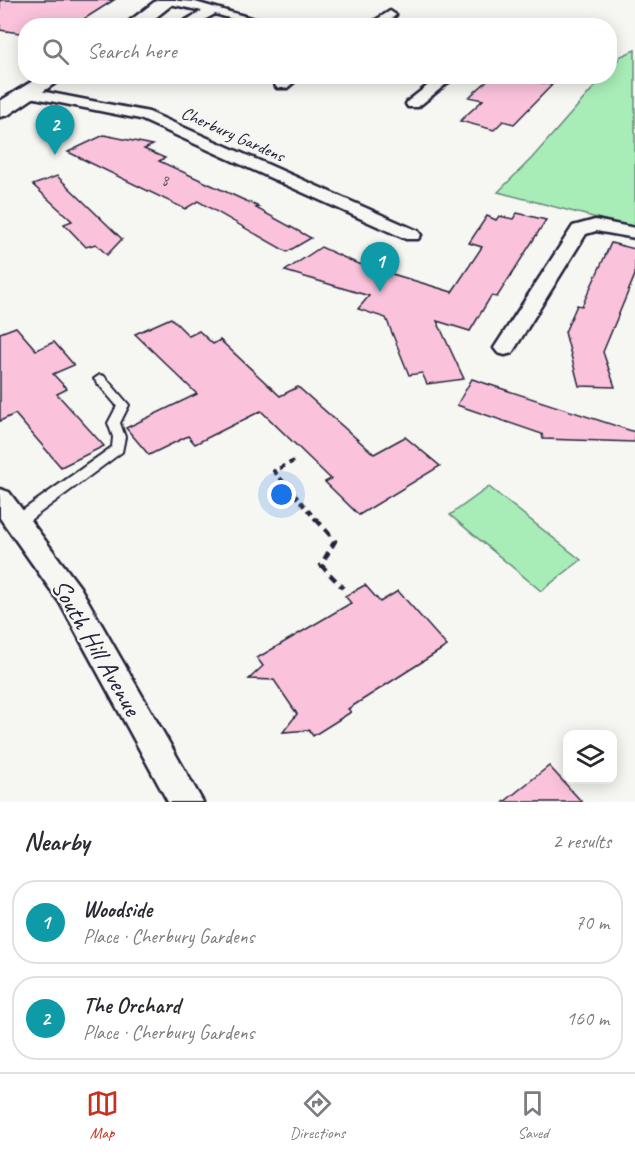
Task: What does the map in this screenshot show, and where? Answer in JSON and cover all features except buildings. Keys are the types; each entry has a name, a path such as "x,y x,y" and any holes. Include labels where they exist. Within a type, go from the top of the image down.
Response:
{"street":[{"path":"143,18 169,0 206,5 247,18"},
{"path":"191,18 206,5"},
{"path":"385,18 390,15"},
{"path":"0,110 44,84"},
{"path":"413,104 439,84"},
{"name":"Cherbury Gardens","path":"30,93 144,115 412,235"},
{"path":"505,348 579,230 595,225 635,233"},
{"name":"South Hill Avenue","path":"0,499 70,595 186,802"}],"lane":[{"path":"17,522 118,450 119,437 114,423 123,405 100,379"}],"path":[{"path":"294,461 274,471 335,541 321,565 343,588"}],"green space":[{"path":"635,50 635,228 498,192 532,158 597,84 617,84 617,61 621,56"},
{"path":"489,487 581,560 541,591 450,515"}],"place":[{"name":"The Orchard","path":"55,155"},
{"name":"Woodside","path":"380,292"}]}
